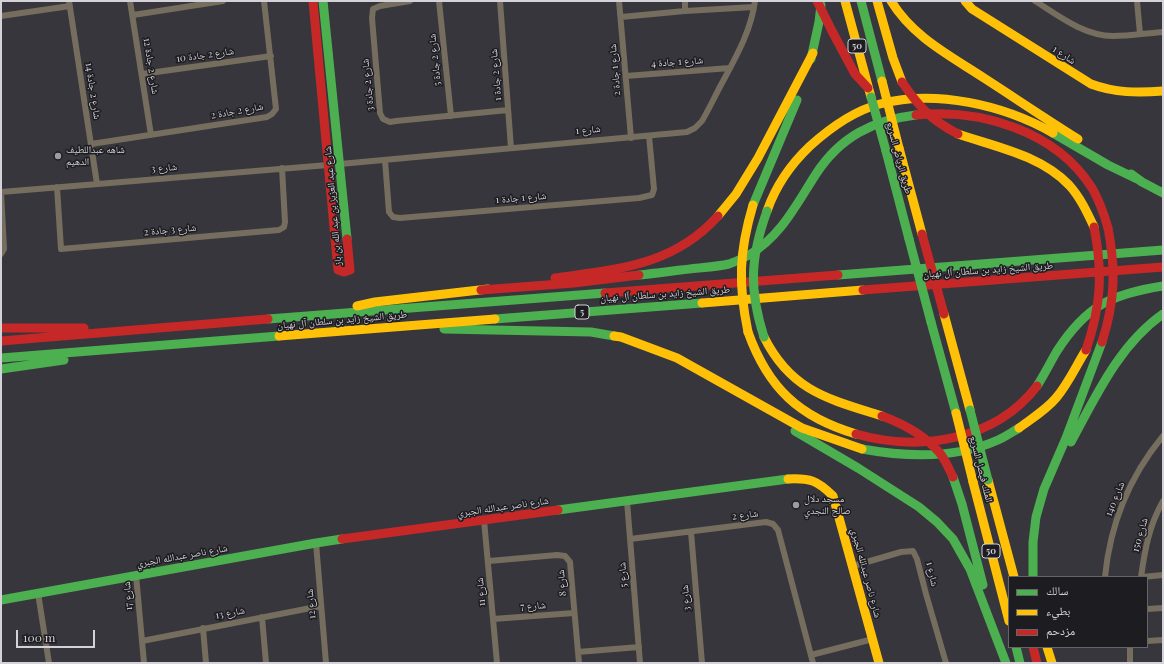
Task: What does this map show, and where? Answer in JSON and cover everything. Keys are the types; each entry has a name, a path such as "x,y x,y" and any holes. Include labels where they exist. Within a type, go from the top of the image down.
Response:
{"main road":[{"name":"شارع عبد العزيز بن عبد الله بن باز","path":"314,1 338,270 344,272 350,270 323,1"},
{"path":"818,1 855,74 871,94"},
{"path":"821,1 819,22 813,52 804,84 753,204 744,236 741,255 740,281 742,307 748,332 759,361 771,380 781,392 817,420 871,438 893,442 918,442 946,440 968,435 987,428 1016,408 1031,393 1076,323 1090,312 1106,301 1124,293 1163,286"},
{"name":"طريق الرياض السريع","path":"845,1 931,322"},
{"name":"طريق الرياض السريع","path":"861,1 944,314"},
{"path":"391,327 591,332 620,337 677,358 802,428 858,448 885,453 956,453 977,448 999,440 1019,428 1055,399 1068,382 1086,350 1097,316 1100,292 1100,262 1094,227 1084,206 1076,194 1064,180 1049,167 1014,152 958,134 940,125 924,113 902,82 893,58 877,1"},
{"path":"891,1 894,7 910,25 932,44 1117,164 1137,179"},
{"name":"شارع 1","path":"964,1 972,9 1091,84 1107,90 1123,93 1163,91"},
{"path":"482,290 628,266 656,259 677,250 692,240 714,221 732,202 743,185 795,91 813,52"},
{"path":"1006,663 975,557 961,497 953,477 940,453 921,436 904,424 821,396 802,385 778,362 764,337 756,309 752,266 757,238 773,194 796,160 833,127 860,111 879,104 908,100 969,102 996,108 1022,117 1163,194"},
{"path":"308,316 375,302 482,290 574,283 730,264 747,257 770,240 789,217 820,166 833,151 847,139 864,128 887,120 909,116 944,114 969,115 992,120 1020,129 1040,140 1060,154 1082,176 1094,192 1108,228 1114,266 1112,305 1102,342 1066,438 1044,489 1036,517 1033,542 1033,576"},
{"name":"طريق الشيخ زايد بن سلطان آل نهيان","path":"1,341 1163,250"},
{"name":"طريق الشيخ زايد بن سلطان آل نهيان","path":"1,358 1163,267"},
{"name":"الملك فيصل السريع","path":"944,314 1014,576"},
{"path":"1044,489 1125,349 1146,326 1163,314"},
{"name":"الملك فيصل السريع","path":"931,322 956,413 1008,617"},
{"path":"1,328 163,328"},
{"path":"1,369 162,346"},
{"path":"677,358 920,507 937,522 953,539 970,569 1006,663"},
{"name":"شارع ناصر عبدالله الجبري","path":"1,600 316,543 779,479 804,478 823,486 833,496 879,663"},
{"path":"1016,648 1020,663"},
{"path":"1033,648 1037,663"},
{"path":"1047,648 1052,663"}],"street":[{"name":"شارع 2 جادة 12","path":"130,1 151,135"},
{"path":"133,15 223,1"},
{"name":"شارع 2 جادة 2","path":"91,144 267,117 272,114 276,109 264,1"},
{"name":"شارع 2 جادة 3","path":"410,1 380,6 373,9 372,18 380,113 383,119 390,122 508,110"},
{"name":"شارع 2 جادة 5","path":"439,1 451,116"},
{"name":"شارع 2 جادة 1","path":"500,1 511,148"},
{"name":"شارع 1 جادة 2","path":"619,1 631,138"},
{"path":"685,1 686,11"},
{"path":"1035,1 1078,27 1093,33 1113,36 1163,32"},
{"path":"1137,1 1140,34"},
{"path":"1,16 69,3"},
{"name":"شارع 2 جادة 14","path":"69,3 97,184"},
{"path":"621,17 754,4"},
{"name":"شارع 1","path":"340,164 682,133 695,128 704,117 747,34 754,4"},
{"name":"شارع 2 جادة 10","path":"142,74 271,56"},
{"name":"شارع 1 جادة 4","path":"626,76 730,68"},
{"name":"شارع 1 جادة 1","path":"385,160 389,212 393,217 400,218 639,198 652,195 654,189 649,136"},
{"name":"شارع 3","path":"1,192 328,164"},
{"name":"شارع 3 جادة 2","path":"57,187 61,249 279,230 284,227 285,222 282,168"},
{"path":"1,192 4,250 1,254"},
{"name":"شارع 140","path":"1105,576 1113,534 1124,499 1141,466 1163,436"},
{"name":"شارع 5","path":"628,501 640,663"},
{"name":"شارع 150","path":"1142,576 1146,544 1158,510 1163,501"},
{"name":"شارع 11","path":"484,520 489,561 497,663"},
{"name":"شارع 2","path":"630,539 766,522 771,523 778,530 813,663"},
{"name":"شارع 3","path":"691,532 702,663"},
{"name":"شارع 12","path":"316,543 326,663"},
{"name":"شارع 1","path":"853,566 901,552 913,551 918,559 926,594 946,663"},
{"name":"شارع 8","path":"489,561 557,555 566,556 570,562 579,663"},
{"name":"شارع 17","path":"136,575 144,663"},
{"path":"1148,576 1163,575"},
{"path":"38,593 49,663"},
{"name":"شارع 13","path":"142,641 321,606"},
{"path":"1148,609 1163,608"},
{"name":"شارع 7","path":"494,620 574,613"},
{"path":"262,617 266,663"},
{"path":"203,628 206,663"},
{"path":"811,655 873,639"},
{"path":"1148,641 1163,640"},
{"path":"578,652 639,647"},
{"path":"1130,648 1130,663"}],"traffic: fast":[{"path":"323,1 347,239"},
{"path":"861,1 882,81"},
{"path":"811,59 821,5"},
{"path":"871,97 886,151"},
{"path":"753,205 797,100"},
{"path":"639,275 726,265 749,255 770,239 779,229 825,161 847,140 872,126 900,117 916,115"},
{"path":"1053,133 1108,165 1137,179"},
{"path":"886,151 909,239"},
{"path":"1131,174 1142,182 1163,193"},
{"path":"764,337 756,304 754,274 757,244 767,211"},
{"path":"909,239 931,322"},
{"path":"838,275 1163,250"},
{"path":"1037,386 1057,351 1078,323 1090,313 1114,298 1145,289 1163,286"},
{"path":"268,319 605,293"},
{"path":"495,319 702,303"},
{"path":"1071,442 1099,389 1121,356 1147,327 1163,314"},
{"path":"931,322 956,413"},
{"path":"444,329 591,332 614,336"},
{"path":"1,358 279,336"},
{"path":"1033,576 1033,542 1036,517 1044,489 1066,438 1102,342"},
{"path":"1,369 64,360"},
{"path":"970,410 988,480"},
{"path":"862,449 913,455 931,455 965,451 1001,439 1019,428"},
{"path":"795,431 858,468 919,507 937,522 953,539 970,569 1006,663"},
{"path":"953,477 962,504 983,585"},
{"path":"558,510 788,479"},
{"path":"1,600 342,539"},
{"path":"1016,648 1020,663"}],"traffic: slow":[{"path":"845,1 871,97"},
{"path":"877,1 893,58 902,82"},
{"path":"891,1 910,25 945,53 1078,139"},
{"path":"965,1 972,9 1091,84 1127,92 1163,91"},
{"path":"718,216 736,194 758,158 813,53"},
{"path":"882,81 899,148"},
{"path":"767,211 775,192 785,176 810,146 842,121 860,111 880,104 923,98 969,102 1013,115 1034,123 1053,133"},
{"path":"958,134 1017,153 1045,166 1069,185 1086,210 1094,227"},
{"path":"899,148 922,234"},
{"path":"748,332 741,283 745,238 753,205"},
{"path":"357,306 375,302 488,289"},
{"path":"702,303 863,290"},
{"path":"944,314 970,410"},
{"path":"279,336 495,319"},
{"path":"748,332 765,369 788,398 818,419 856,434"},
{"path":"614,336 621,337 677,358 802,428 862,449"},
{"path":"764,337 786,370 799,381 828,398 882,416"},
{"path":"1019,428 1056,398 1086,350"},
{"path":"956,413 973,482"},
{"path":"788,479 813,481 818,483 833,496 879,663"},
{"path":"988,480 1014,576"},
{"path":"973,482 1008,617"},
{"path":"1047,648 1052,663"}],"traffic: jam":[{"path":"313,1 338,270 344,272 350,270 347,239"},
{"path":"817,1 833,33"},
{"path":"833,33 855,74 868,88"},
{"path":"902,82 914,99 926,112 958,134"},
{"path":"916,115 965,115 990,120 1037,138 1058,152 1077,168 1095,193 1108,228"},
{"path":"555,278 622,268 663,255 682,246 701,233 718,216"},
{"path":"1086,350 1095,319 1099,289 1099,259 1094,227"},
{"path":"1102,342 1110,313 1113,285 1111,243 1108,228"},
{"path":"922,234 944,314"},
{"path":"863,290 1163,267"},
{"path":"481,290 574,283 639,275"},
{"path":"605,293 838,275"},
{"path":"1,341 268,319"},
{"path":"1,328 84,328"},
{"path":"856,434 905,442 930,441 954,437 978,430 1000,419 1020,405 1037,386"},
{"path":"882,416 905,426 920,435 933,446 947,464 953,477"},
{"path":"342,539 558,510"},
{"path":"1033,648 1037,663"}],"place":[{"name":"شاهه عبداللطيف الدهيم","path":"58,156"},
{"name":"مسجد دلال صالح النجدي","path":"796,505"}]}
